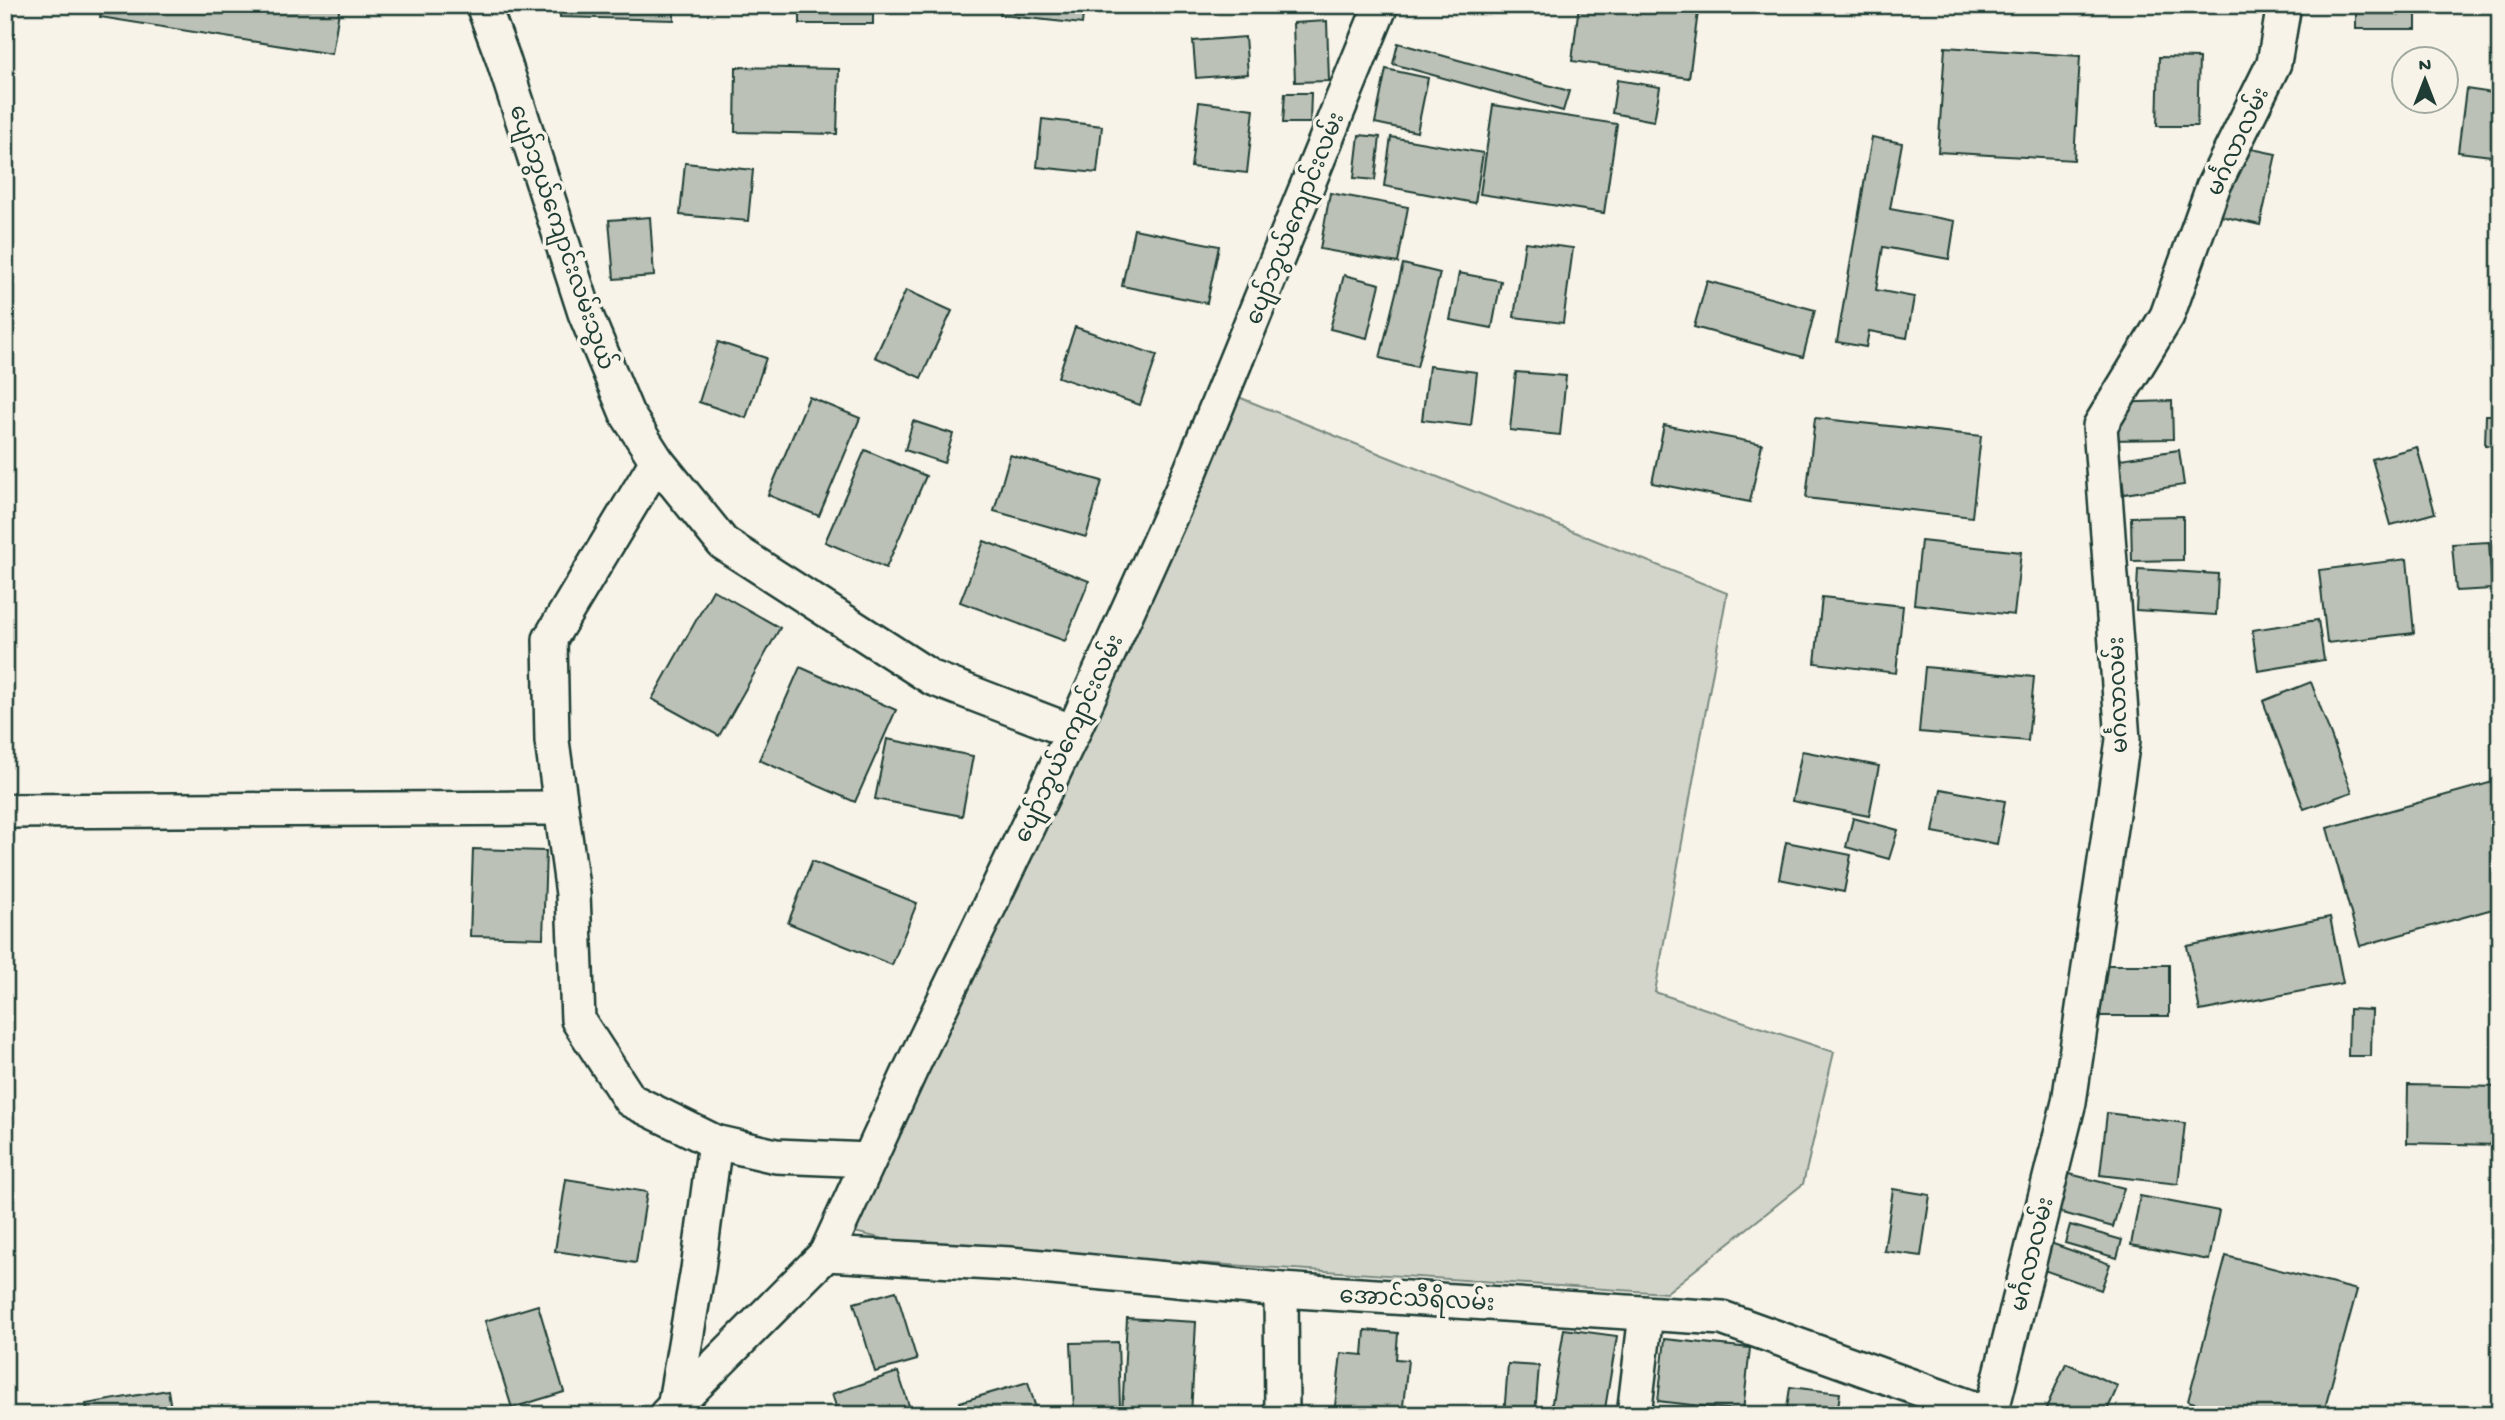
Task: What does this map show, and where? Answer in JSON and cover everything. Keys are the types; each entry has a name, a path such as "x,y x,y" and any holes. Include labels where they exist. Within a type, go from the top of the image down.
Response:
{"street":[{"name":"ပျော်ဘွယ်ကျောင်းလမ်းသွယ်","path":"483,5 585,313 627,414 657,461 723,543 932,678 1073,732"},
{"name":"ပျော်ဘွယ်ကျောင်းလမ်း","path":"670,1411 826,1254 1073,732 1191,470 1381,5"},
{"name":"မင်္ဂလာလမ်း","path":"1991,1415 2069,1102 2123,740 2100,426 2167,316 2213,187 2274,63 2284,5"},
{"path":"657,461 550,639 552,741 573,894 578,1020 630,1100 715,1142 776,1156 869,1160"},
{"path":"5,811 561,808"},
{"path":"670,1411 698,1269 715,1142"},
{"name":"အောင်သီရိလမ်း","path":"826,1254 1010,1264 1281,1290 1722,1318 1991,1415"},
{"path":"1281,1290 1282,1415"},
{"path":"1634,1415 1646,1314"}],"shaded area":[{"path":"1236,396 1727,593 1655,992 1834,1052 1803,1184 1666,1293 905,1244 854,1232 849,1213 1011,902"}],"building":[{"path":"102,5 340,5 332,54 100,17"},
{"path":"560,5 674,5 674,20 560,17"},
{"path":"800,5 873,5 873,24 800,24"},
{"path":"1002,5 1084,5 1082,24 1000,15"},
{"path":"1579,5 1699,5 1689,78 1572,61"},
{"path":"2356,5 2416,5 2416,29 2356,29"},
{"path":"2434,5 2475,5 2435,10"},
{"path":"1327,21 1329,81 1295,82 1293,23"},
{"path":"1245,37 1248,74 1196,78 1193,41"},
{"path":"1398,43 1569,91 1563,111 1393,64"},
{"path":"1945,47 2080,56 2074,160 1938,152"},
{"path":"2159,57 2199,58 2197,126 2157,126"},
{"path":"736,67 839,69 837,134 735,132"},
{"path":"1386,69 1428,78 1417,132 1375,123"},
{"path":"1617,80 1660,87 1654,121 1612,113"},
{"path":"2466,89 2500,94 2500,157 2458,152"},
{"path":"1285,93 1311,93 1310,123 1283,123"},
{"path":"1199,102 1254,109 1247,173 1191,167"},
{"path":"1493,105 1617,124 1604,213 1480,194"},
{"path":"1042,119 1102,126 1097,173 1037,167"},
{"path":"1359,135 1380,137 1375,180 1354,178"},
{"path":"1391,137 1483,153 1475,203 1384,186"},
{"path":"1872,137 1902,143 1890,209 1955,221 1949,259 1883,247 1876,290 1914,297 1907,338 1869,331 1866,347 1837,342"},
{"path":"2237,146 2276,154 2260,225 2221,216"},
{"path":"685,163 753,170 748,221 680,215"},
{"path":"1330,193 1408,207 1398,263 1320,249"},
{"path":"650,217 654,276 614,279 609,220"},
{"path":"1134,229 1219,246 1207,303 1122,286"},
{"path":"1525,242 1573,248 1563,323 1514,317"},
{"path":"1403,264 1440,273 1417,367 1380,358"},
{"path":"1459,273 1501,281 1492,328 1450,320"},
{"path":"1344,275 1380,284 1367,338 1330,329"},
{"path":"1707,281 1815,310 1803,357 1694,327"},
{"path":"906,290 952,311 921,378 875,357"},
{"path":"1075,327 1157,355 1140,405 1058,377"},
{"path":"718,342 766,358 746,418 699,402"},
{"path":"1429,366 1477,372 1471,426 1422,420"},
{"path":"1516,372 1566,376 1560,435 1510,430"},
{"path":"809,397 860,418 819,516 768,495"},
{"path":"2172,401 2173,439 2109,440 2108,403"},
{"path":"2486,415 2500,415 2500,446 2485,445"},
{"path":"1815,418 1981,436 1972,517 1806,498"},
{"path":"913,421 953,434 944,463 905,450"},
{"path":"1664,425 1762,444 1750,502 1652,483"},
{"path":"2417,447 2435,513 2391,525 2372,459"},
{"path":"865,450 926,476 886,568 825,542"},
{"path":"2179,450 2184,485 2124,494 2120,459"},
{"path":"1010,455 1102,481 1086,537 994,511"},
{"path":"2183,516 2183,560 2132,561 2131,517"},
{"path":"984,541 1089,581 1065,641 960,602"},
{"path":"1921,541 2021,552 2014,615 1914,604"},
{"path":"2489,542 2492,589 2456,591 2452,544"},
{"path":"2407,559 2414,633 2327,643 2319,570"},
{"path":"2138,569 2218,574 2216,615 2136,610"},
{"path":"713,590 780,628 719,736 652,699"},
{"path":"1822,597 1903,606 1896,673 1815,663"},
{"path":"2318,620 2324,660 2258,671 2252,630"},
{"path":"800,667 896,710 855,802 759,760"},
{"path":"1925,667 2034,677 2028,741 1919,732"},
{"path":"2311,682 2352,792 2304,809 2263,701"},
{"path":"887,739 973,756 962,816 875,799"},
{"path":"1802,751 1879,766 1869,816 1792,801"},
{"path":"2500,780 2500,907 2360,946 2327,828"},
{"path":"1941,789 2005,801 1997,844 1933,832"},
{"path":"1853,818 1898,830 1889,859 1846,847"},
{"path":"1786,842 1851,855 1844,892 1779,879"},
{"path":"473,849 546,851 543,938 470,936"},
{"path":"812,861 917,903 892,965 788,923"},
{"path":"2330,917 2343,983 2200,1011 2187,946"},
{"path":"2091,965 2169,965 2169,1016 2091,1016"},
{"path":"2349,1009 2372,1010 2371,1056 2348,1056"},
{"path":"2408,1085 2500,1087 2500,1145 2407,1143"},
{"path":"2107,1113 2185,1123 2178,1184 2100,1175"},
{"path":"2062,1172 2124,1188 2113,1227 2052,1210"},
{"path":"566,1179 647,1192 636,1263 555,1251"},
{"path":"1893,1189 1930,1195 1921,1256 1884,1251"},
{"path":"2140,1196 2219,1211 2209,1260 2131,1245"},
{"path":"2070,1225 2122,1240 2117,1258 2065,1243"},
{"path":"2042,1240 2110,1264 2101,1290 2032,1266"},
{"path":"2226,1256 2357,1290 2323,1415 2239,1415 2188,1401"},
{"path":"896,1291 917,1360 875,1372 854,1303"},
{"path":"538,1305 564,1392 512,1408 485,1321"},
{"path":"1127,1318 1196,1322 1191,1415 1122,1415"},
{"path":"1564,1329 1617,1336 1604,1415 1550,1415"},
{"path":"1365,1330 1398,1333 1396,1359 1408,1360 1402,1415 1334,1415 1341,1353 1363,1355"},
{"path":"1665,1339 1750,1348 1743,1411 1658,1401"},
{"path":"1118,1342 1120,1407 1074,1409 1071,1343"},
{"path":"2066,1363 2118,1386 2105,1415 2043,1415"},
{"path":"1508,1364 1539,1366 1535,1415 1504,1415"},
{"path":"898,1372 912,1415 839,1415 832,1394"},
{"path":"1028,1382 1038,1415 964,1415 960,1402"},
{"path":"1790,1387 1840,1393 1837,1415 1786,1415"},
{"path":"168,1390 172,1415 88,1415 86,1404"}]}
